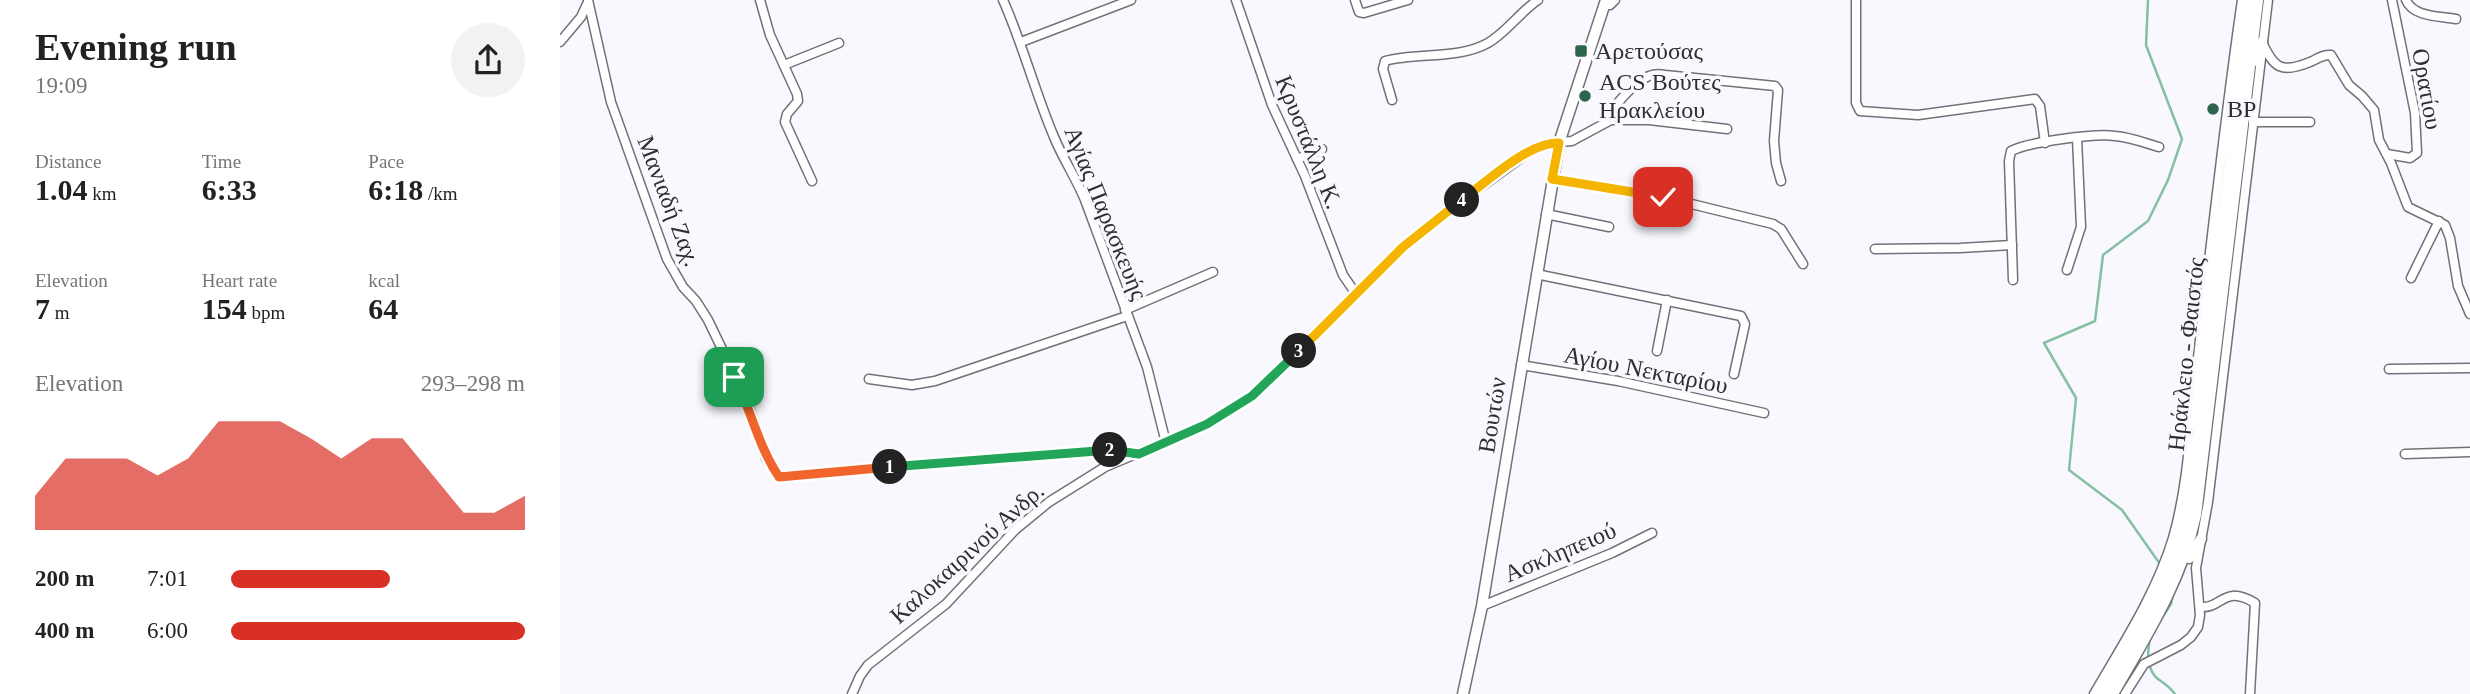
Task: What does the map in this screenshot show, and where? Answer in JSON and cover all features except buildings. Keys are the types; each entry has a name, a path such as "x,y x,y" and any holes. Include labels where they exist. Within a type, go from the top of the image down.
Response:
{"main road":[{"name":"Ηράκλειο - Φαιστός","path":"2244,76 2242,51 2249,0"},
{"name":"Ηράκλειο - Φαιστός","path":"2113,694 2169,595 2189,543 2196,515 2201,447 2244,76 2258,0"},
{"name":"Βουτών","path":"1463,694 1482,606 1559,143 1605,2"},
{"path":"2239,20 2242,51"},
{"path":"2230,87 2244,76 2262,42"},
{"name":"Ηράκλειο - Φαιστός","path":"2103,694 2172,567 2201,447"},
{"path":"2169,595 2201,539"}],"street":[{"path":"760,0 770,35 798,96 797,104 785,117 786,125 812,181"},
{"name":"Αγίας Παρασκευής","path":"1003,0 1054,136 1080,187 1147,367 1166,443"},
{"path":"1021,43 1131,0"},
{"name":"Κρυστάλλη Κ.","path":"1236,0 1267,91 1338,264 1346,282 1356,294"},
{"path":"1354,0 1359,12 1368,12 1408,0"},
{"path":"1392,100 1383,69 1385,61 1454,52 1484,45 1538,0"},
{"path":"1605,2 1610,5 1615,0"},
{"path":"1856,0 1856,99 1860,111 1918,115 2035,99 2040,106 2045,143"},
{"path":"2094,694 2141,612 2164,564 2180,510 2188,463 2242,0"},
{"path":"2125,694 2146,663 2182,645 2191,637 2199,622 2196,573 2213,460 2268,0"},
{"name":"Ορατίου","path":"2387,154 2410,158 2417,153 2416,120 2392,0"},
{"path":"2406,0 2409,7 2416,12 2456,19"},
{"name":"Μανιαδή Ζαχ.","path":"560,42 581,17 588,1"},
{"name":"Μανιαδή Ζαχ.","path":"588,1 611,102 667,259 683,287 708,320 748,403 766,458 779,477 1086,451 1114,450 1139,454"},
{"path":"2262,42 2271,60 2281,68 2310,63 2322,55 2331,55 2349,85 2374,110 2379,140 2408,207 2445,225 2450,238 2458,286 2470,314"},
{"path":"783,65 839,43"},
{"path":"1727,128 1633,119 1607,121 1612,110 1625,96 1651,75 1775,86 1778,90 1775,157 1781,181"},
{"name":"Καλοκαιρινού Ανδρ.","path":"852,694 860,676 869,665 946,604 1029,517 1105,467 1207,424 1252,396 1403,247 1486,182 1536,148 1549,143 1572,141 1607,121"},
{"path":"2253,122 2311,121"},
{"path":"2013,280 2010,152 2045,143 2109,135 2159,147"},
{"path":"2067,270 2081,228 2077,138"},
{"path":"1297,159 1322,149"},
{"path":"1552,179 1663,197 1773,224 1782,229 1803,264"},
{"path":"1546,214 1609,226"},
{"path":"2411,278 2438,221"},
{"path":"1875,249 2012,245"},
{"path":"869,379 912,385 935,381 1126,313 1213,272"},
{"path":"1536,274 1743,317 1744,327 1734,374"},
{"path":"1657,351 1667,300"},
{"name":"Αγίου Νεκταρίου","path":"1521,365 1764,412"},
{"path":"2389,369 2470,368"},
{"path":"2191,428 2201,447 2213,460"},
{"path":"2188,463 2216,434"},
{"path":"2405,454 2470,452"},
{"name":"Ασκληπειού","path":"1482,606 1612,553 1653,533"},
{"path":"2200,607 2207,607 2229,596 2240,596 2255,603 2250,694"}],"waterway":[{"path":"2148,0 2146,45 2182,139 2168,180 2148,221 2103,255 2095,321 2044,343 2076,398 2069,470 2122,510 2160,564"},
{"path":"2158,624 2171,604 2174,590"},
{"path":"2150,639 2148,655 2152,671 2175,694"}],"place":[{"name":"Αρετούσας","path":"1581,51"},
{"name":"ACS Βούτες Ηρακλείου","path":"1585,96"},
{"name":"BP","path":"2213,109"}],"route":[{"path":"734,377 748,403 766,458 779,477 1086,451 1114,450 1139,454 1207,424 1252,396 1403,247 1486,182 1544,144 1559,143 1552,179 1663,197"}]}
